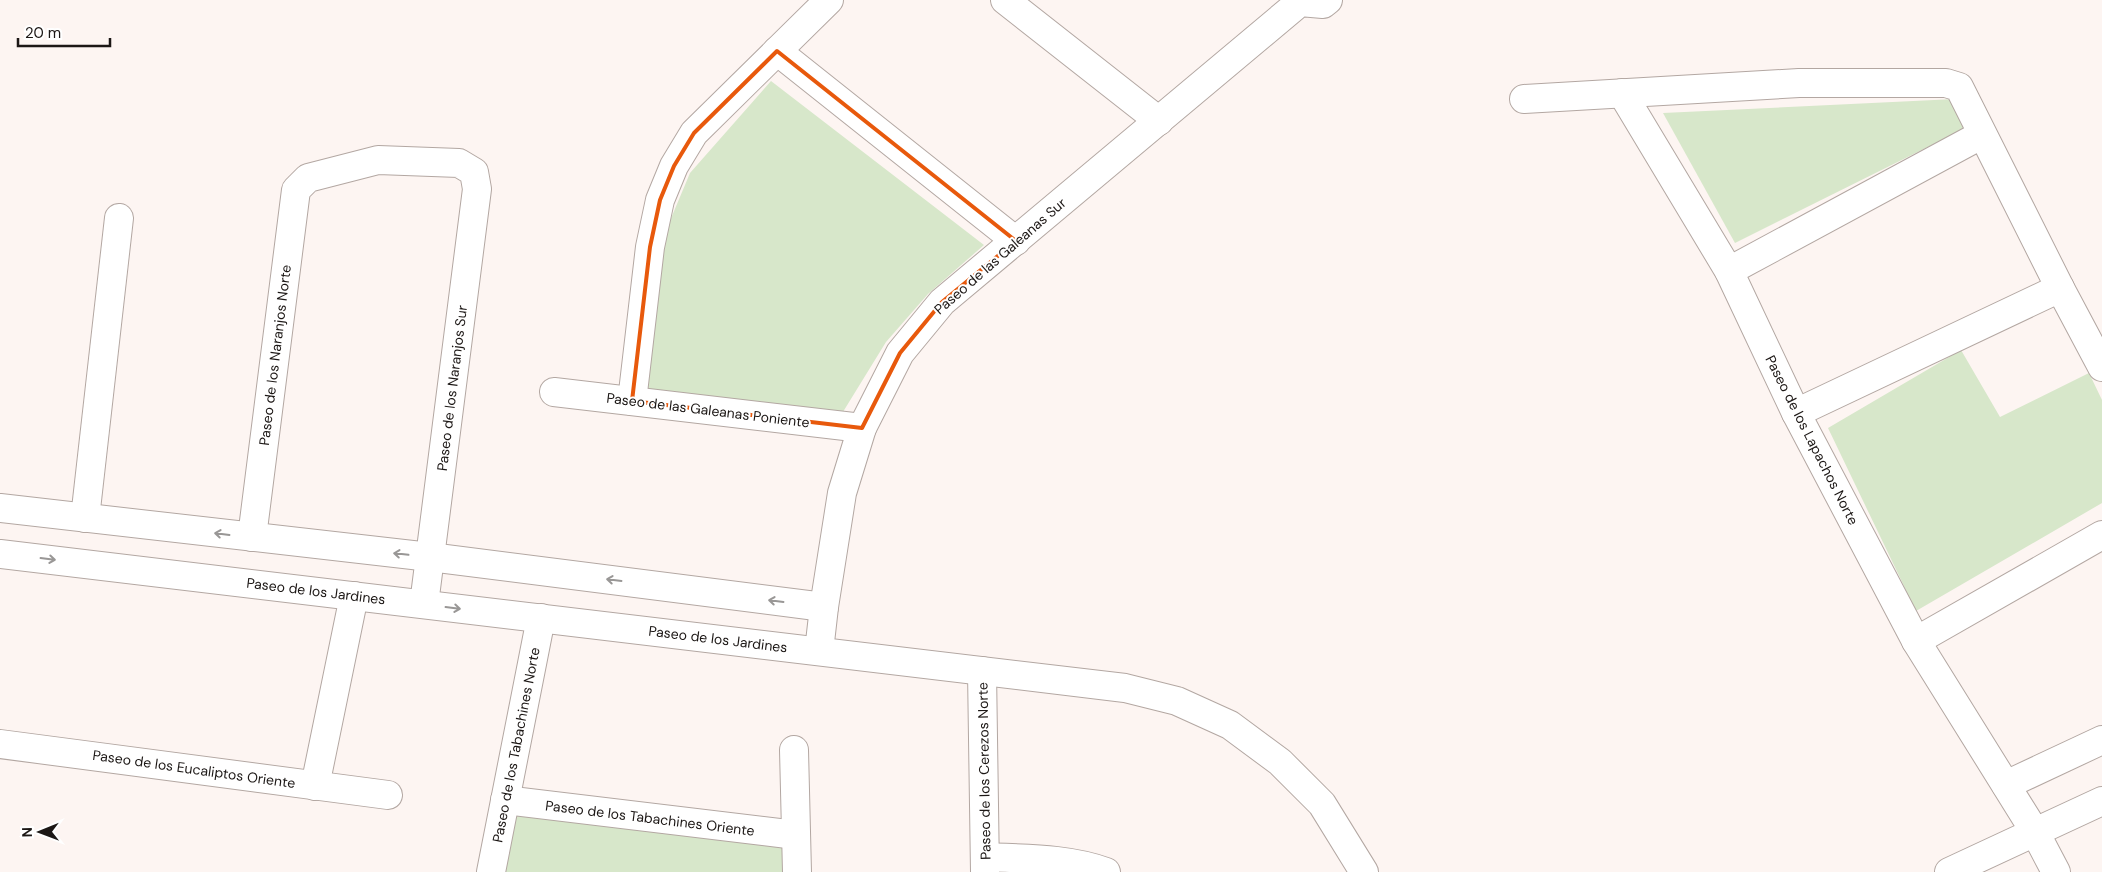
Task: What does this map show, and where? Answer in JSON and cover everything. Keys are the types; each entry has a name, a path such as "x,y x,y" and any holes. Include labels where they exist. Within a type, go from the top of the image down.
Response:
{"street":[{"path":"632,401 650,247 660,200 670,174 694,133 829,0"},
{"path":"1005,0 1160,121"},
{"name":"Paseo de las Galeanas Sur","path":"819,651 842,493 862,428 900,353 942,302 1160,121 1298,1 1323,4 1328,0"},
{"path":"777,51 1016,241"},
{"path":"1524,99 1799,83 1946,83 1958,87 2102,367"},
{"name":"Paseo de los Lapachos Norte","path":"1622,93 1729,271 1796,413 1916,641 2035,832 2056,872"},
{"path":"1729,271 1982,135"},
{"name":"Paseo de los Naranjos Sur","path":"308,178 378,160 459,164 474,172 477,189 424,604"},
{"name":"Paseo de los Naranjos Norte","path":"252,537 296,190 308,178"},
{"path":"85,518 119,218"},
{"path":"1796,413 2060,288"},
{"name":"Paseo de las Galeanas Poniente","path":"554,392 862,428"},
{"path":"0,508 430,557 824,607"},
{"path":"1916,641 2102,535"},
{"name":"Paseo de los Jardines","path":"0,554 1125,688 1177,701 1230,724 1280,762 1322,804 1364,872"},
{"path":"315,786 354,596"},
{"name":"Paseo de los Tabachines Norte","path":"490,872 541,618"},
{"name":"Paseo de los Cerezos Norte","path":"982,671 985,865"},
{"path":"2006,785 2102,740"},
{"name":"Paseo de los Eucaliptos Oriente","path":"0,744 388,796"},
{"path":"794,750 797,872"},
{"name":"Paseo de los Tabachines Oriente","path":"505,800 796,835"},
{"path":"1949,872 2102,801"},
{"path":"985,865 1049,860 1106,872"}],"highlighted area":[{"path":"777,51 1016,241 942,302 900,353 862,428 632,401 650,247 660,200 674,166 694,133"}],"green space":[{"path":"771,81 984,245 928,294 886,342 838,420 643,393 659,247 690,173"},
{"path":"1955,99 1968,127 1735,243 1663,113"},
{"path":"1961,350 2000,417 2089,373 2102,400 2102,503 1916,611 1828,428"},
{"path":"505,800 796,835 797,872 491,872"}]}
